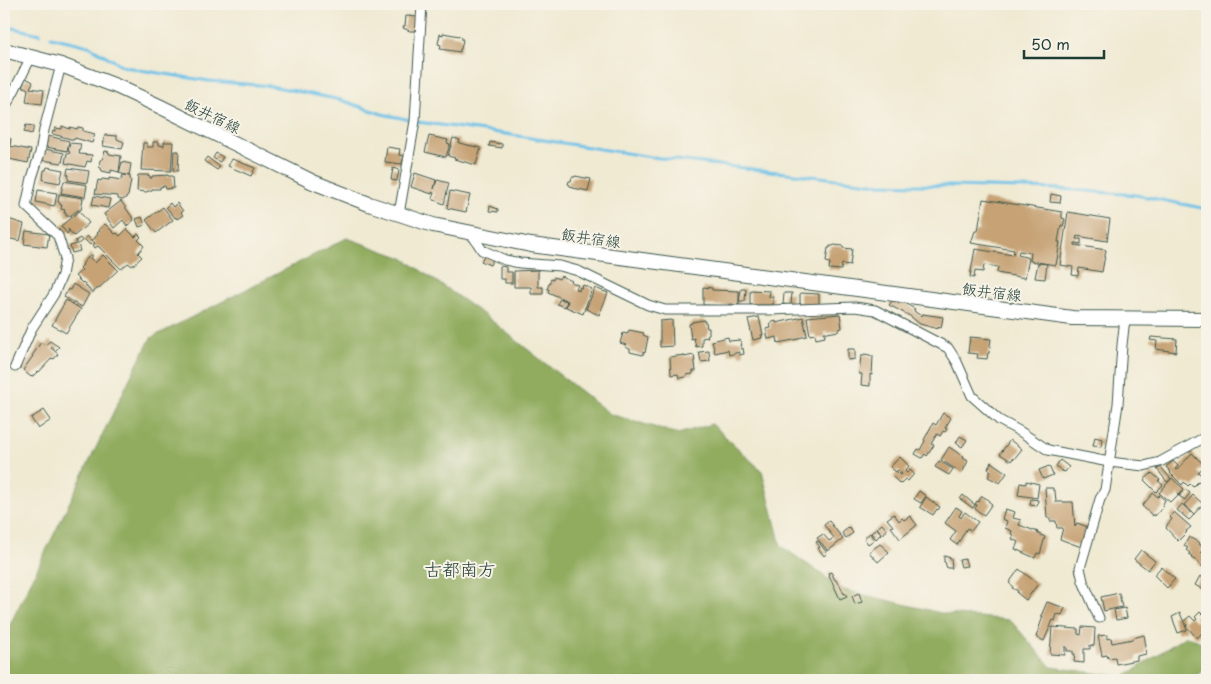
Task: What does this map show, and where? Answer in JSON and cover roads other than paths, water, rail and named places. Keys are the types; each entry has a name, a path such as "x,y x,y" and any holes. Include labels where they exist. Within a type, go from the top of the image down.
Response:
{"main road":[{"name":"飯井宿線","path":"4,50 61,65 116,86 314,182 369,204 433,225 531,245 1072,318 1207,319"}],"street":[{"path":"398,214 415,122 422,4"},
{"path":"4,109 31,57"},
{"path":"15,367 32,328 54,294 62,275 65,258 58,236 26,206 61,65"},
{"path":"471,233 482,250 505,260 560,266 578,271 648,305 665,310 768,310 855,307 875,310 948,348 972,396 999,420 1048,450 1109,462 1144,466 1160,462 1207,436"},
{"path":"1099,618 1083,581 1080,568 1100,499 1105,490 1118,404 1125,318"}],"waterway":[{"path":"4,26 40,34"},
{"path":"51,37 89,46 123,66 140,70 209,81 271,86 341,100 382,114 411,120"},
{"path":"418,122 651,157 879,184 1061,189 1136,195 1207,209"}],"district":[{"name":"古都南方","path":"460,568"}]}
